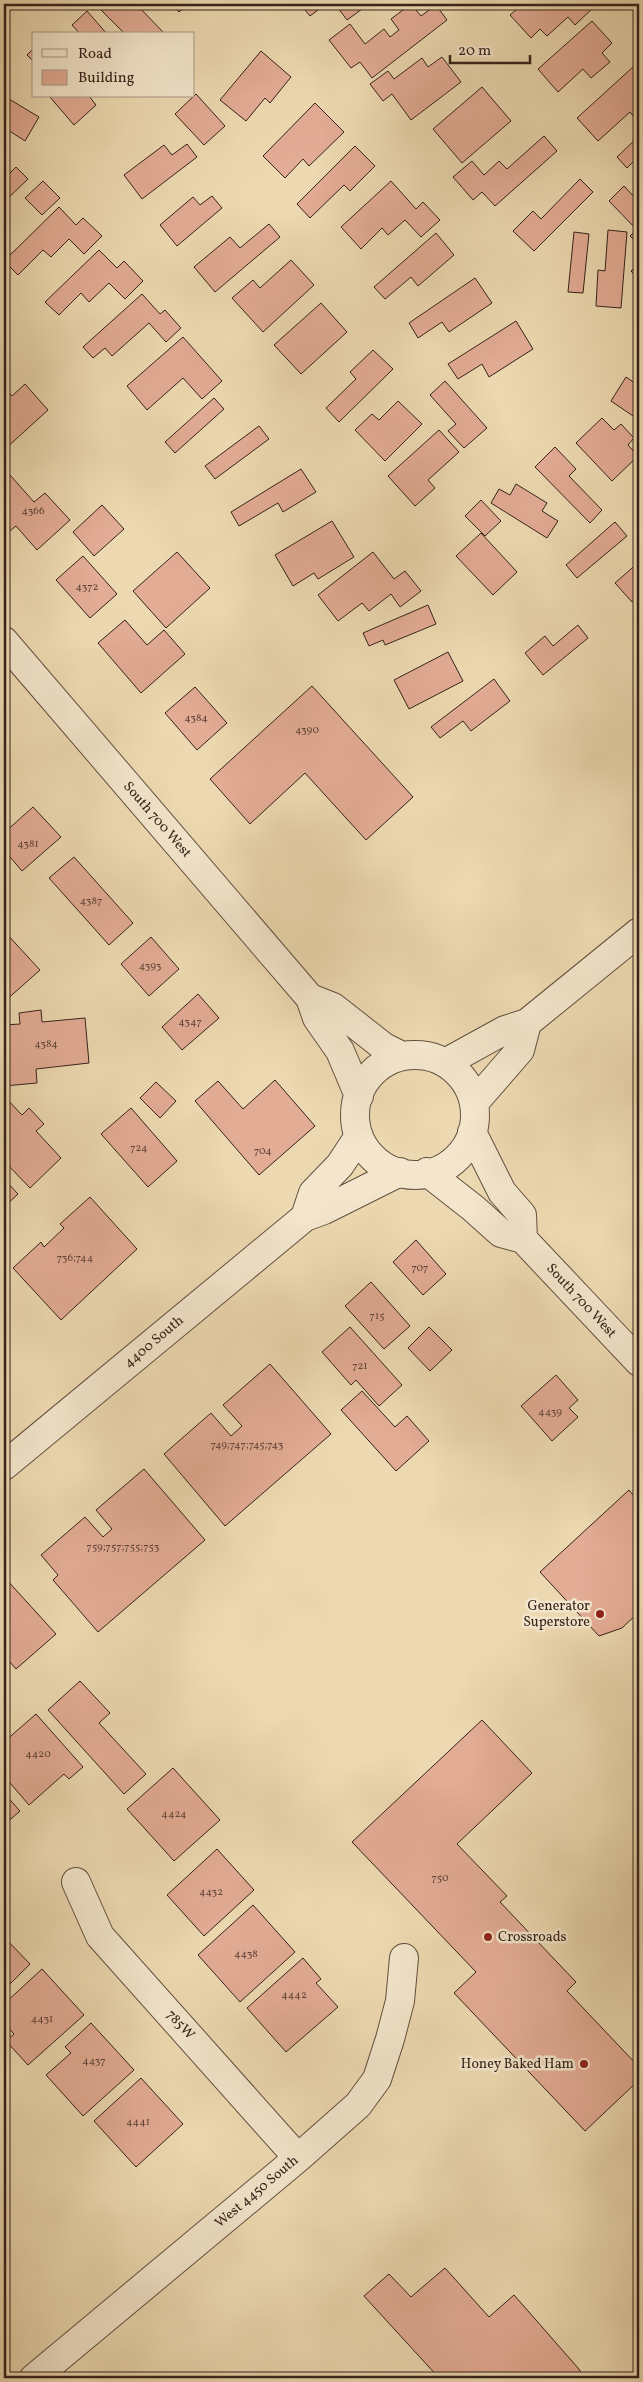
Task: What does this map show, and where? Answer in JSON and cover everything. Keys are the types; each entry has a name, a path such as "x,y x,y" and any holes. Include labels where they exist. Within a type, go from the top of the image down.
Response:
{"street":[{"name":"South 700 West","path":"4,641 310,998 317,1018 340,1051 359,1096"},
{"path":"445,1063 505,1030 526,1023 639,932"},
{"name":"South 700 West","path":"310,998 333,1007 384,1047 402,1056"},
{"path":"474,1103 520,1050 526,1023"},
{"path":"304,1217 413,1172 448,1166 462,1152 474,1124 474,1103 466,1082 451,1066 433,1057 412,1054 391,1059 374,1070 361,1087 355,1107 356,1128 359,1136 378,1164 413,1172"},
{"path":"472,1132 502,1192 522,1215 523,1240"},
{"path":"304,1217 314,1193 340,1165 359,1136"},
{"name":"South 700 West","path":"413,1172 473,1208 501,1232 523,1240 639,1362"},
{"name":"4400 South","path":"4,1466 304,1217"},
{"name":"785W","path":"76,1882 100,1936 298,2158"},
{"name":"West 4450 South","path":"34,2378 298,2158 358,2105 377,2079 400,2001 404,1958"}],"building":[{"path":"99,4 136,4 163,32 123,32 97,6"},
{"path":"172,4 188,4 179,12"},
{"path":"300,4 326,4 310,16"},
{"path":"335,4 369,4 347,20"},
{"path":"411,4 421,16 436,5 447,20 372,78 360,62 351,68 329,40 350,24 365,44 384,29 390,37 399,30 391,19"},
{"path":"523,4 592,4 594,7 575,25 568,17 547,36 540,29 531,38 510,15"},
{"path":"87,11 105,32 78,32 72,25"},
{"path":"592,21 612,43 602,53 610,62 591,78 583,69 558,92 538,69"},
{"path":"32,50 32,60 27,55"},
{"path":"261,51 291,77 270,103 265,98 246,121 220,100"},
{"path":"442,57 461,82 411,120 392,94 383,101 370,84 388,71 394,79 422,58 428,67"},
{"path":"633,67 639,73 639,117 636,120 630,112 598,141 577,118"},
{"path":"482,87 511,121 462,163 433,129"},
{"path":"195,95 225,126 204,145 175,114 192,98 195,98"},
{"path":"4,96 39,117 25,141 5,128 9,121 4,118"},
{"path":"51,98 91,98 96,105 74,125"},
{"path":"315,103 344,132 309,166 303,159 285,178 263,156"},
{"path":"544,136 557,151 495,206 482,192 473,200 453,177 472,161 484,175 499,161 507,169"},
{"path":"639,136 639,156 627,168 617,157"},
{"path":"187,144 197,157 142,199 124,175 164,145 172,155"},
{"path":"355,146 375,166 350,191 344,185 310,218 297,204"},
{"path":"16,167 28,179 4,202 4,179"},
{"path":"580,179 593,192 534,251 513,231 533,211 541,219"},
{"path":"43,181 60,198 42,215 25,198"},
{"path":"391,181 416,209 423,202 440,220 421,237 405,220 388,235 382,228 361,249 341,227"},
{"path":"624,186 639,202 639,245 630,236 637,230 609,201"},
{"path":"212,196 222,208 177,246 160,225 193,197 200,205"},
{"path":"59,207 76,225 83,218 102,236 84,254 69,239 51,257 43,250 18,275 4,261"},
{"path":"269,224 280,237 215,292 194,267 230,237 240,248"},
{"path":"608,230 627,232 621,308 596,306 598,270 605,271"},
{"path":"574,232 589,234 583,293 568,292"},
{"path":"436,233 454,255 418,286 411,277 385,299 374,287"},
{"path":"99,250 117,268 124,261 143,281 125,299 109,283 89,302 81,293 59,315 45,302"},
{"path":"291,260 314,285 263,332 232,298 253,280 260,288"},
{"path":"639,264 639,280 631,271"},
{"path":"475,278 492,303 449,332 442,322 418,338 409,323"},
{"path":"142,294 160,314 165,310 181,328 166,342 149,323 112,356 105,348 93,358 83,347"},
{"path":"321,303 347,332 301,374 274,345"},
{"path":"516,321 533,349 489,377 482,364 458,379 448,364"},
{"path":"183,337 222,381 202,399 183,378 147,410 127,386"},
{"path":"373,350 393,369 339,422 326,408 356,379 350,372"},
{"path":"626,377 639,386 639,420 611,401"},
{"path":"445,381 487,428 464,448 448,431 456,424 430,395"},
{"path":"25,384 48,410 4,450 4,386 12,396"},
{"path":"214,398 224,409 175,453 165,442"},
{"path":"398,401 422,424 385,461 355,430 372,414 379,420"},
{"path":"602,418 614,430 621,424 634,438 628,445 638,456 612,481 576,443"},
{"path":"259,426 269,439 215,479 205,466"},
{"path":"439,430 459,452 428,480 435,488 415,506 388,476"},
{"path":"555,447 576,469 569,476 602,510 590,523 535,467"},
{"path":"301,469 316,492 283,512 278,503 239,526 231,512"},
{"path":"10,475 34,502 45,493 70,520 37,550 16,526 4,536 4,480"},
{"path":"516,484 547,503 542,511 558,521 547,538 491,503 499,489 510,495"},
{"path":"481,500 501,521 485,536 465,516"},
{"path":"102,505 124,529 94,556 73,532"},
{"path":"332,521 354,557 318,579 314,573 293,586 275,555"},
{"path":"615,522 627,536 577,578 566,565"},
{"path":"481,533 517,572 493,595 456,556"},
{"path":"177,552 210,588 166,628 133,591"},
{"path":"373,552 394,579 405,571 421,591 400,607 391,594 369,611 362,603 338,621 318,595"},
{"path":"83,556 117,594 90,618 56,580"},
{"path":"639,562 639,596 632,602 615,583"},
{"path":"428,605 436,624 385,645 383,640 369,646 363,633"},
{"path":"125,620 147,645 164,630 185,654 141,693 98,643"},
{"path":"578,625 588,638 543,675 525,653 545,636 553,646"},
{"path":"448,652 463,681 409,709 394,680"},
{"path":"494,679 510,701 471,731 463,721 440,738 431,727"},
{"path":"312,686 413,797 366,840 305,773 250,824 210,779"},
{"path":"195,687 227,723 197,750 165,713"},
{"path":"33,807 61,837 22,871 4,850 4,833"},
{"path":"74,857 133,923 109,945 49,878"},
{"path":"4,931 40,970 4,1002"},
{"path":"151,937 179,969 149,996 121,964"},
{"path":"198,994 219,1018 182,1050 162,1027"},
{"path":"41,1010 42,1022 85,1018 89,1063 36,1069 37,1083 4,1086 4,1025 20,1024 19,1013"},
{"path":"275,1080 315,1126 259,1175 195,1101 218,1081 243,1109"},
{"path":"156,1082 176,1101 160,1118 140,1098"},
{"path":"4,1096 22,1115 29,1108 44,1124 36,1131 61,1158 30,1188 4,1161"},
{"path":"131,1108 177,1161 148,1187 101,1134"},
{"path":"4,1179 18,1194 4,1207"},
{"path":"90,1197 137,1249 61,1320 13,1268 41,1242 44,1247 64,1228 60,1224"},
{"path":"416,1240 446,1274 423,1295 393,1262"},
{"path":"371,1282 410,1326 384,1349 345,1306"},
{"path":"350,1327 402,1385 379,1406 356,1380 351,1385 322,1352"},
{"path":"429,1327 452,1350 430,1371 408,1348"},
{"path":"270,1364 331,1434 225,1526 164,1454 211,1413 231,1436 242,1426 223,1405"},
{"path":"556,1375 578,1400 569,1408 578,1417 552,1441 521,1406"},
{"path":"362,1391 395,1427 407,1416 429,1441 396,1471 341,1410"},
{"path":"144,1469 205,1540 98,1632 53,1580 58,1575 41,1555 85,1517 103,1537 112,1529 96,1510"},
{"path":"629,1490 639,1502 639,1612 622,1628 599,1636 540,1572"},
{"path":"6,1579 56,1634 16,1669 4,1655 4,1581"},
{"path":"80,1681 110,1713 99,1723 146,1774 124,1794 48,1710"},
{"path":"36,1714 83,1767 69,1779 64,1774 29,1805 4,1776 4,1742"},
{"name":"Crossroads","path":"482,1720 532,1773 457,1844 507,1896 500,1902 576,1982 567,1991 639,2067 639,2080 585,2131 454,1993 476,1972 352,1842"},
{"path":"173,1768 220,1820 174,1861 127,1809"},
{"path":"4,1793 20,1811 4,1825"},
{"path":"217,1849 254,1890 204,1936 167,1895"},
{"path":"253,1905 295,1952 240,2002 198,1955"},
{"path":"4,1937 30,1964 4,1990"},
{"path":"303,1958 321,1979 316,1983 338,2007 286,2052 247,2008"},
{"path":"42,1969 84,2015 28,2065 6,2041 14,2034 4,2023 4,2004"},
{"path":"91,2023 134,2070 83,2116 46,2075 71,2053 65,2047"},
{"path":"141,2078 183,2124 136,2167 94,2121"},
{"path":"445,2268 489,2317 514,2295 585,2378 439,2378 364,2296 389,2274 411,2297"}],"place":[{"name":"Generator Superstore","path":"600,1614"},
{"name":"Crossroads","path":"488,1937"},
{"name":"Honey Baked Ham","path":"584,2064"}]}
